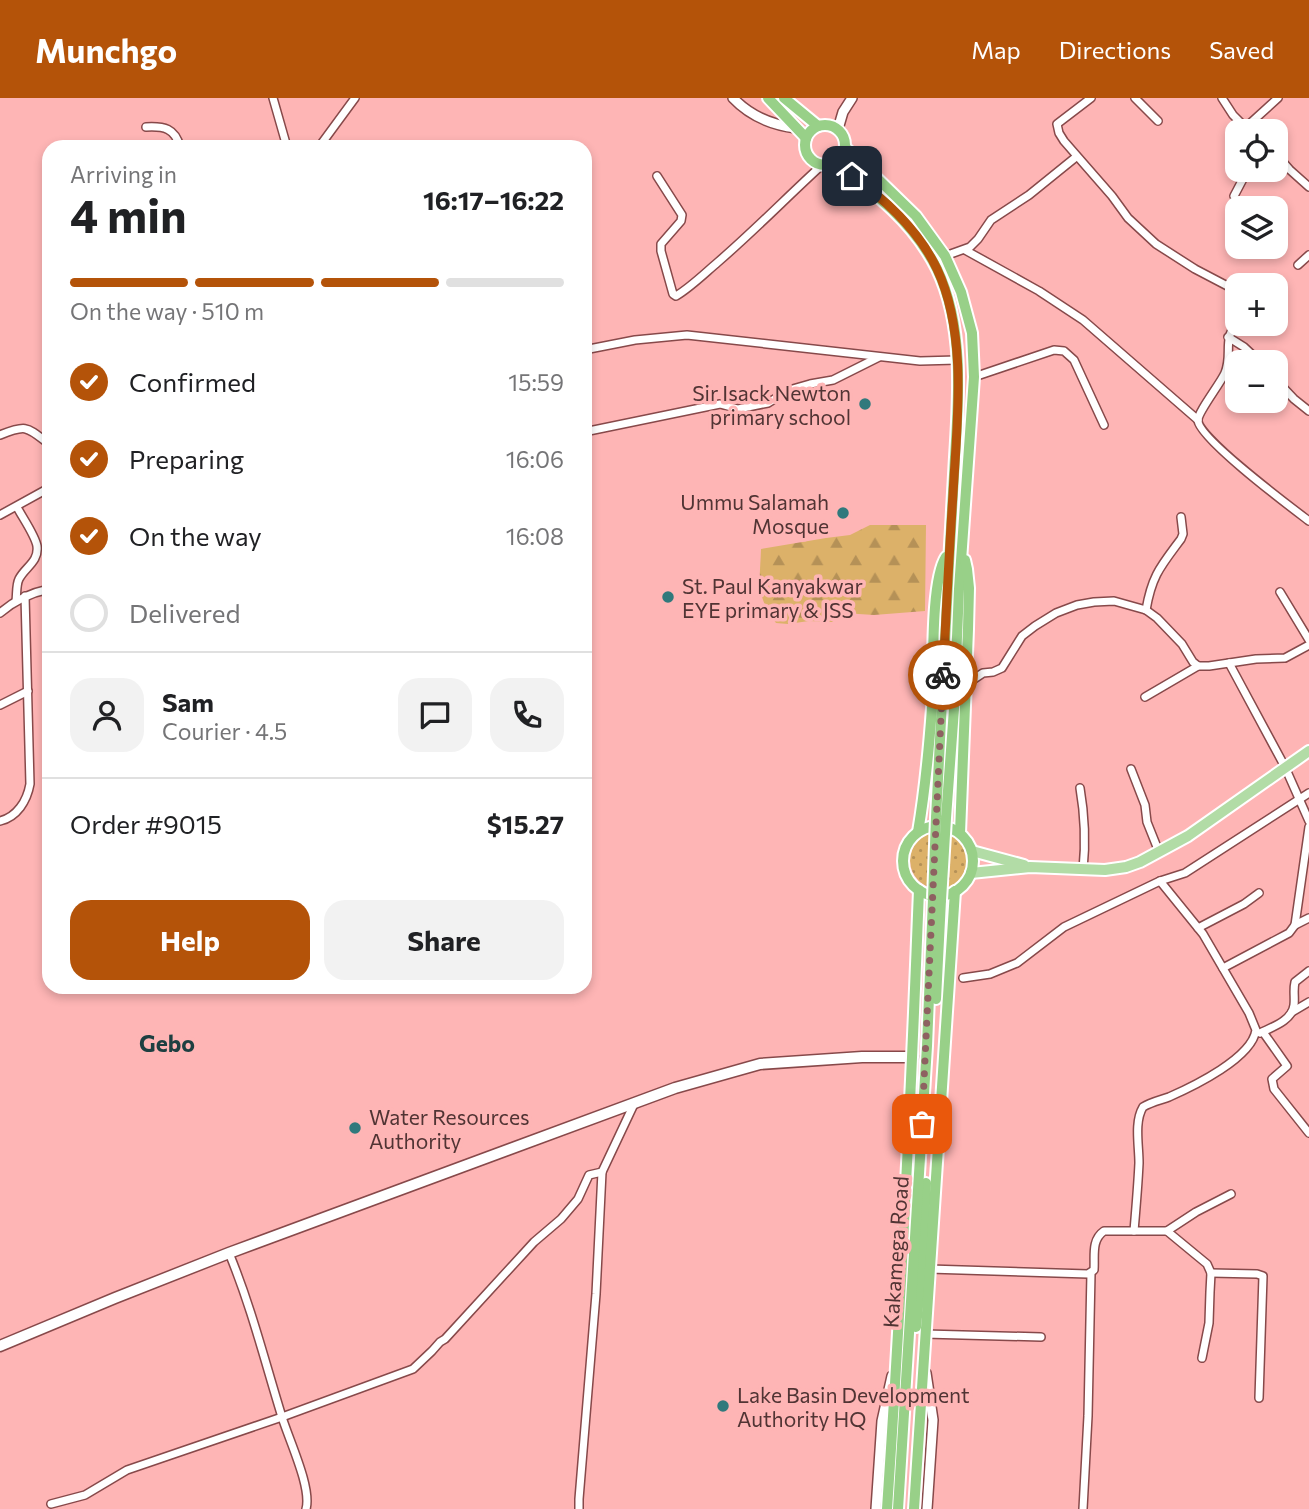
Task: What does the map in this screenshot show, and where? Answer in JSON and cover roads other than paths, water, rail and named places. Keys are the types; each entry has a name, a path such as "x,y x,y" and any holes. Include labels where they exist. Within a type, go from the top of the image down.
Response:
{"highway":[{"path":"768,98 806,138"},
{"path":"784,98 818,126"},
{"path":"832,125 843,134 846,141 844,154 834,164 821,165 807,154 806,138 811,130 818,126 832,125"},
{"path":"846,148 916,216 945,256 961,292 970,322 974,377 962,551 969,587 960,833"},
{"name":"Kakamega Road","path":"834,164 892,207 926,249 947,295 956,334 958,408 927,1046 905,1374 901,1509"},
{"name":"Kakamega Road","path":"901,1509 922,1266 962,551"},
{"path":"918,832 932,709 935,616 942,564 949,553"},
{"path":"928,827 950,828 960,833 967,841 974,862 966,882 955,891 937,896 919,890 909,881 903,860 905,849 910,839 918,832 928,827"},
{"path":"887,1509 913,1057 919,890"},
{"path":"914,1509 955,891"}],"main road":[{"path":"971,873 1030,867 1105,870 1126,867 1188,836 1309,751"},
{"path":"972,851 1030,867"},
{"path":"0,1346 229,1253 675,1087 760,1064 862,1057 913,1057"}],"street":[{"path":"273,98 285,140"},
{"path":"324,140 355,98"},
{"path":"733,98 767,121 796,128"},
{"path":"840,98 843,112"},
{"path":"838,129 843,112 852,98"},
{"path":"1091,98 1058,124 1059,133 1076,157 1128,218 1156,244 1225,285"},
{"path":"1135,98 1158,121"},
{"path":"1222,98 1237,119"},
{"path":"1257,119 1278,98"},
{"path":"146,127 156,126 171,131 178,140"},
{"path":"945,256 965,250 978,239 990,220 1029,195 1076,157"},
{"path":"657,176 682,215 681,221 662,241 661,247 673,294 676,296 750,235 821,165"},
{"path":"1288,168 1309,187"},
{"path":"1234,196 1241,182"},
{"path":"965,250 1039,291 1083,320 1198,420"},
{"path":"1298,265 1309,255"},
{"path":"592,348 635,340 687,335 920,361 957,360"},
{"path":"1228,337 1225,373 1199,415 1199,428 1279,499 1309,521"},
{"path":"1228,337 1247,350"},
{"path":"974,377 1054,350 1064,351 1074,360 1104,425"},
{"path":"592,430 720,404 738,409 768,403 789,390 833,380 880,357"},
{"path":"1288,393 1309,411"},
{"path":"0,435 16,428 26,428 42,439"},
{"path":"0,515 42,492"},
{"path":"16,601 19,578 33,563 37,548 17,507"},
{"path":"1146,610 1155,577 1183,534 1181,517"},
{"path":"0,613 25,596 42,591"},
{"path":"1280,592 1309,639"},
{"path":"0,821 7,820 19,810 30,785 25,596"},
{"path":"965,685 983,673 1002,668 1022,636 1056,613 1077,605 1114,601 1146,610 1157,618 1182,644 1198,666"},
{"path":"1145,697 1198,666 1285,657 1309,645"},
{"path":"1229,663 1285,767 1309,821"},
{"path":"0,705 28,691"},
{"path":"1131,769 1145,805 1147,822 1160,852"},
{"path":"1080,788 1085,820 1083,870"},
{"path":"963,978 990,974 1017,963 1064,927 1160,881 1185,873 1309,793"},
{"path":"1295,925 1309,827"},
{"path":"1160,881 1198,928 1259,1033 1287,1066 1272,1079 1274,1089 1309,1132"},
{"path":"1198,928 1259,893"},
{"path":"1223,968 1289,933 1295,925 1309,918"},
{"path":"1292,1012 1295,982 1309,971"},
{"path":"1134,1231 1139,1124 1143,1107 1197,1084 1230,1064 1250,1046 1259,1033 1281,1023 1292,1012 1309,1002"},
{"path":"579,1509 596,1294 602,1172 635,1102"},
{"path":"51,1504 85,1495 127,1470 413,1369 445,1339 534,1242 561,1219 578,1199 589,1175 602,1172"},
{"path":"1083,1509 1091,1273 1095,1268 1095,1241 1104,1231 1167,1231 1231,1194"},
{"path":"1167,1231 1207,1264 1211,1273 1209,1323 1202,1358"},
{"path":"229,1253 243,1287 308,1495 306,1509"},
{"path":"929,1269 1091,1273"},
{"path":"1211,1273 1263,1276 1259,1398"},
{"path":"925,1334 1041,1338"},
{"path":"876,1509 882,1421 896,1356"},
{"path":"924,1357 933,1420 927,1509"}],"place":[{"name":"Sir Isack Newton primary school","path":"865,404"},
{"name":"Ummu Salamah Mosque","path":"843,513"},
{"name":"St. Paul Kanyakwar EYE primary & JSS","path":"668,597"},
{"name":"Water Resources Authority","path":"355,1128"},
{"name":"Lake Basin Development Authority HQ","path":"723,1406"}],"district":[{"name":"Gebo","path":"167,1043"}]}
